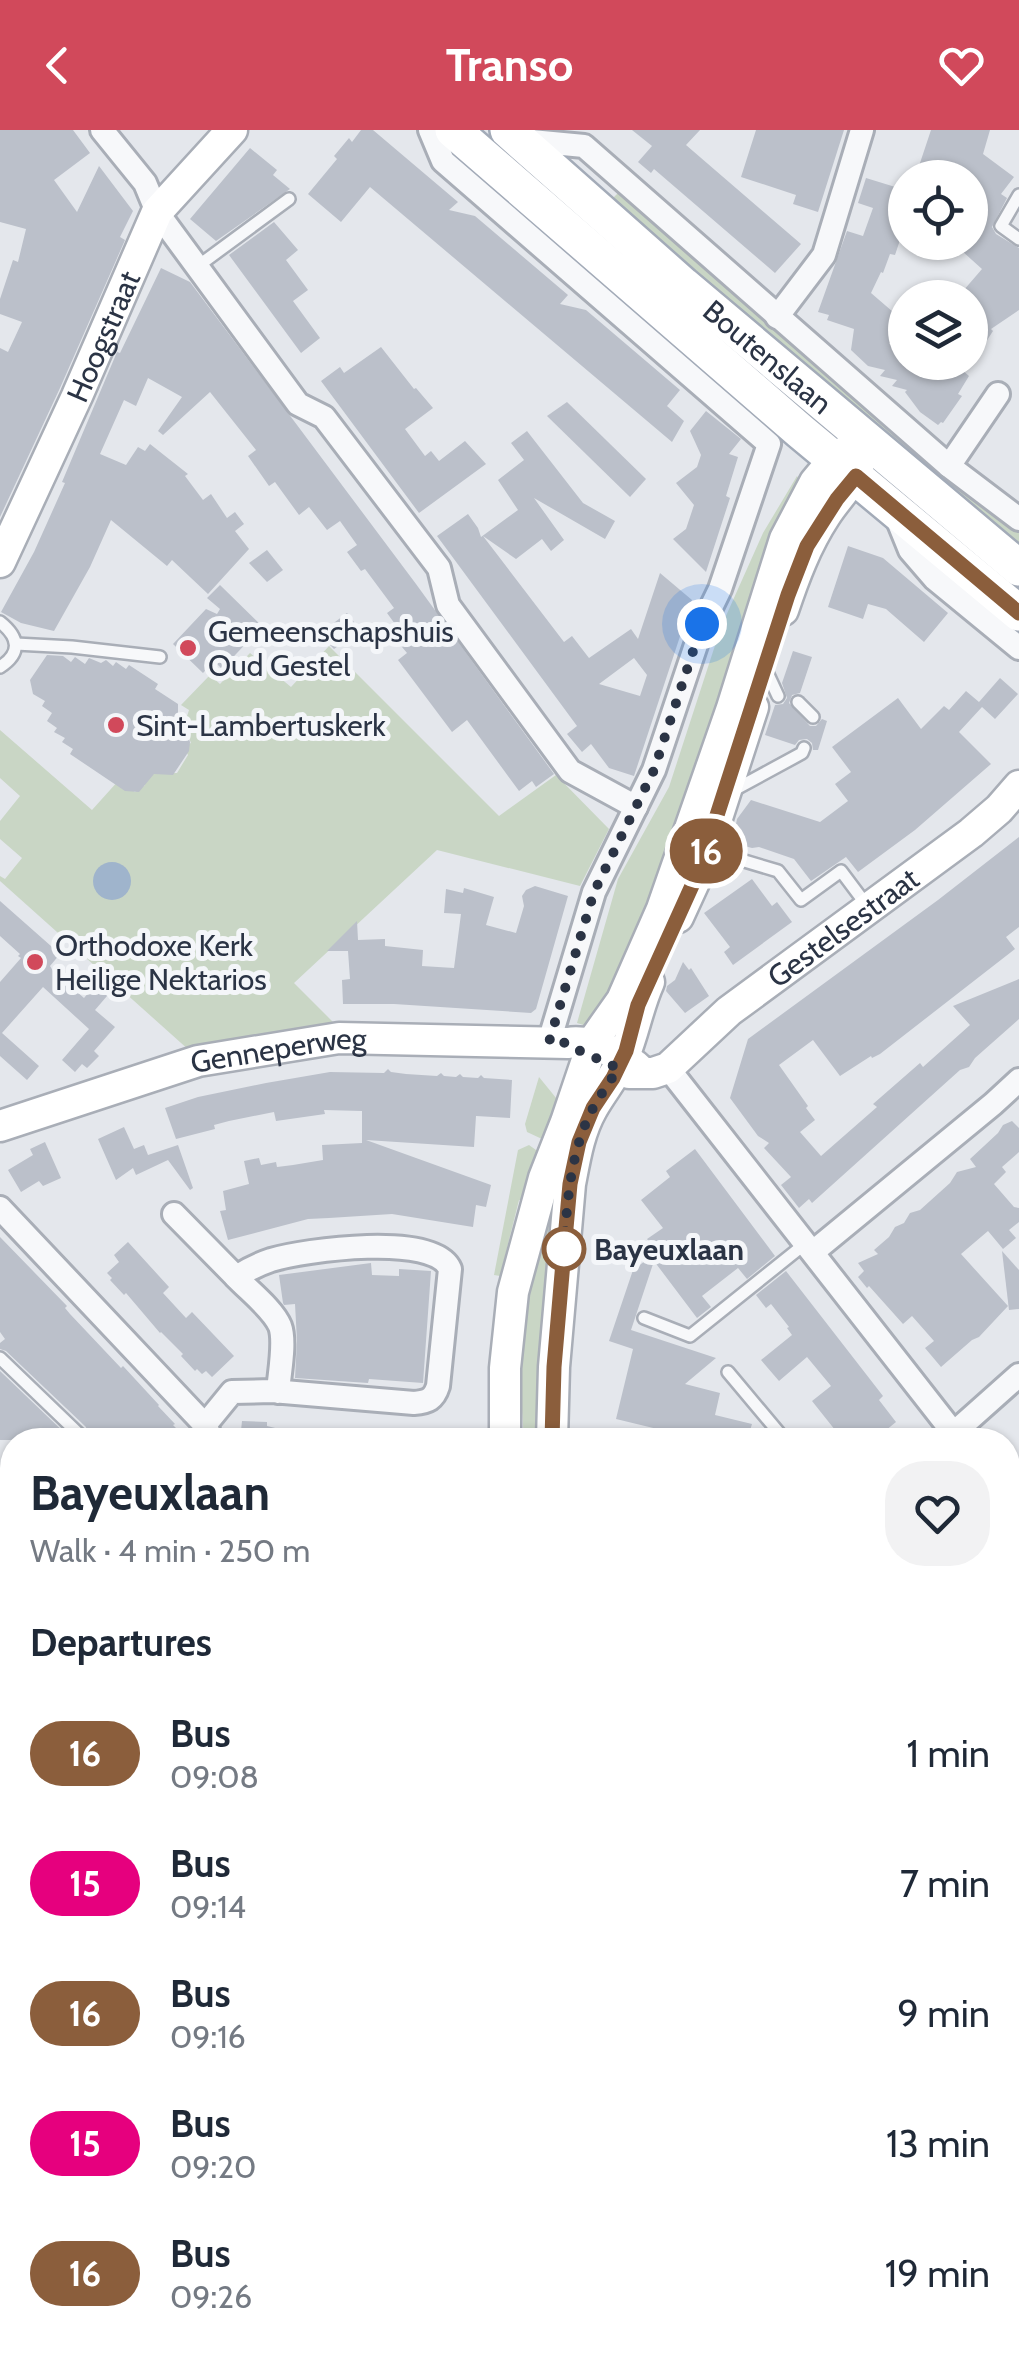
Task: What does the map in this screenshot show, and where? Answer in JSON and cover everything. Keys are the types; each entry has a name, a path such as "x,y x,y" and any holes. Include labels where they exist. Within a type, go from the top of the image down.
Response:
{"main road":[{"name":"Hoogstraat","path":"0,562 157,212 232,130"},
{"name":"Boutenslaan","path":"453,130 1019,613"},
{"name":"Boutenslaan","path":"514,135 683,286 1019,568"},
{"path":"552,1428 572,1170 579,1142 588,1118 638,1067 638,1005 707,850 807,546 837,499 845,467 866,440"},
{"path":"506,1428 504,1368 512,1292 544,1178 566,1122 575,1046 622,1000 662,909 732,708 785,539 815,482 845,467"},
{"name":"Gestelsestraat","path":"638,1067 729,1011 869,909 970,833 1019,786"},
{"name":"Genneperweg","path":"0,1126 198,1062 339,1038 575,1046 638,1067"}],"street":[{"path":"102,130 145,184 157,212 298,404 324,418 439,568 448,605 570,771 636,807"},
{"path":"430,130 444,161 769,444 720,589 702,624 654,770 594,892 575,1046"},
{"path":"777,316 824,255 862,130"},
{"name":"Boutenslaan","path":"514,135 584,146 949,466 1019,519"},
{"path":"949,466 998,394"},
{"name":"Boutenslaan","path":"891,506 910,550 935,579 1019,648"},
{"name":"Genneperweg","path":"638,1067 810,1248 945,1428"},
{"path":"810,1248 1019,1080"},
{"path":"0,1208 205,1428 232,1392 414,1403 427,1402 434,1396 450,1269 446,1259 378,1246 324,1250 273,1260 236,1276"},
{"path":"174,1214 272,1314 280,1327 278,1392"},
{"path":"963,1428 1019,1375"}],"lane":[{"path":"1019,196 1001,226 1019,239"},
{"path":"198,266 289,199"},
{"path":"0,622 11,631 16,644 12,659 0,667"},
{"path":"16,644 72,646 160,658"},
{"path":"766,668 778,696"},
{"path":"798,702 813,717"},
{"path":"726,794 802,753 804,748"},
{"path":"707,850 778,870 801,900 841,871 869,909"},
{"path":"644,1318 690,1336 810,1248"},
{"path":"0,1358 73,1428"},
{"path":"728,1372 775,1428"}],"green space":[{"path":"618,193 1019,532 1019,550 651,239 613,198"},
{"path":"797,476 803,487 660,898 596,1029 577,1023 618,879 669,787 721,627 763,533"},
{"path":"329,646 499,816 556,775 609,829 580,886 437,850 294,983 337,1026 248,1038 190,1051 0,881 0,876 5,879 22,858 0,839 0,821 20,796 0,778 0,730 92,810 119,780 135,792 145,785 145,774 177,773 188,755 183,746 191,743 189,738 180,738 189,710 181,705 210,675 220,684 250,653 291,687"},
{"path":"539,1077 565,1109 551,1135 542,1139 527,1132 525,1124"},
{"path":"580,1102 547,1428 523,1428 517,1338 520,1293"},
{"path":"529,1145 540,1160 525,1201 519,1200 500,1276 494,1275 518,1150"}],"water":[{"path":"112,862 126,867 131,881 126,895 112,900 98,895 93,881 98,867"}],"building":[{"path":"0,130 73,130 90,153 54,180 77,212 99,166 133,211 120,237 125,240 0,517 0,348 8,352 22,322 0,314 0,299 13,260 18,262 26,229 0,222"},
{"path":"361,130 373,130 458,202 449,210 475,216 568,295 560,304 586,310 680,390 667,406 684,421 672,442 370,187 341,222 308,194 337,159 334,156"},
{"path":"632,130 700,130 686,145 801,244 775,273 654,169 651,173 638,162 652,146"},
{"path":"756,130 844,130 818,212 793,204 796,195 741,177"},
{"path":"931,130 990,130 983,154 1014,177 1001,194 1007,198 992,227 996,234 1019,248 1019,310 991,329 988,339 988,280 973,280 982,269 972,260 988,260 988,160 921,160"},
{"path":"250,148 277,170 273,175 290,189 216,241 190,219"},
{"path":"866,178 888,185 888,259 871,293 888,308 888,378 880,376 885,370 868,366 851,350 854,329 827,320 829,315 818,312 847,231 863,236 873,208 858,203"},
{"path":"274,222 298,250 286,260 308,290 293,301 320,338 301,353 229,255"},
{"path":"161,268 190,282 554,774 536,787 532,781 519,791 467,720 452,732 398,660 407,653 402,647 408,642 387,613 394,608 347,552 357,545 340,521 327,530 309,507 299,515 275,482 269,486 248,456 256,450 210,392 163,435 158,431 182,397 148,378 136,406 124,400 100,454 126,465 138,447 145,451 150,444 188,474 185,476 203,500 211,494 227,518 235,512 244,524 235,531 249,549 208,594 172,560 167,566 111,520 54,631 21,623 1,612 34,552 117,352 120,353"},
{"path":"381,347 433,408 405,429 425,456 431,451 439,461 465,441 486,464 419,513 321,381 340,367 344,373"},
{"path":"897,380 967,380 958,394 962,396 938,425 920,412 907,390 892,386"},
{"path":"567,402 646,479 630,497 547,416"},
{"path":"706,411 741,439 729,454 738,457 726,496 730,498 706,572 673,539 686,529 694,505 676,483 697,467 701,455 690,431"},
{"path":"527,431 583,503 615,521 605,539 534,498 564,540 551,551 542,539 516,559 483,536 564,642 572,636 589,658 631,629 638,639 660,573 692,600 634,776 609,768 591,744 582,752 567,734 577,726 437,536 468,514 481,537 518,510 498,480 524,460 511,443","holes":["634,658 647,675 640,696 599,684"]},
{"path":"848,546 883,558 948,613 924,642 886,609 868,604 863,619 828,607"},
{"path":"267,550 283,570 267,582 249,563"},
{"path":"220,585 270,634 260,645 252,637 222,669 214,661 203,673 173,644 206,609 217,614 220,609 207,598"},
{"path":"347,613 360,630 334,649 319,634"},
{"path":"793,651 812,657 800,693 792,695 789,703 810,726 816,726 822,719 827,721 818,750 813,750 807,739 795,745 765,735 775,705 783,704 787,698 782,683"},
{"name":"Sint-Lambertuskerk","path":"47,655 63,656 71,662 75,657 85,664 89,658 101,663 106,660 126,669 129,665 158,684 155,689 178,704 178,715 188,721 184,726 189,751 173,775 154,774 139,792 125,791 70,754 73,749 62,742 65,738 54,732 57,728 47,721 52,713 42,706 45,701 33,694 30,680"},
{"path":"1000,678 1018,694 995,719 982,707 959,732 991,764 915,830 858,872 846,857 811,881 794,859 737,844 737,819 751,800 820,822 848,801 835,784 851,772 832,747 898,698 921,729 944,706 949,710 966,691 979,702"},
{"path":"1019,837 1019,927 1006,937 1015,949 880,1054 840,1076 813,1040 779,1065 815,1120 800,1132 821,1156 877,1107 873,1104 970,1025 953,1006 1019,979 1019,1019 812,1203 809,1199 799,1208 781,1185 791,1177 764,1148 769,1143 758,1136 730,1098 748,1039"},
{"path":"752,879 772,906 777,902 792,922 733,965 724,952 730,947 704,913"},
{"path":"535,886 568,896 536,1009 531,1013 343,1004 342,980 350,979 348,951 327,951 357,921 358,940 385,939 385,946 423,950 422,966 454,968 461,914 444,913 446,889 463,893 464,888 494,897 486,925 516,933 524,906 522,896"},
{"path":"0,901 60,954 50,966 53,971 84,998 96,984 107,996 95,1010 115,1027 94,1051 99,1056 87,1068 82,1064 75,1072 62,1060 89,1029 43,987 2,1033 39,1066 27,1080 0,1056 0,982 21,958 0,936"},
{"path":"683,962 709,996 685,1013 666,991"},
{"path":"388,1069 406,1074 478,1078 481,1075 512,1080 510,1118 476,1116 474,1147 366,1140 491,1185 486,1207 476,1205 473,1227 392,1214 308,1219 228,1240 220,1211 226,1210 223,1191 249,1184 244,1161 259,1158 261,1165 276,1162 277,1167 323,1160 322,1145 362,1143 362,1111 324,1110 325,1114 276,1121 274,1112 214,1125 215,1129 176,1139 165,1108 266,1083 330,1072 384,1073"},
{"path":"1012,1121 1019,1128 1019,1152 1002,1167 1006,1172 994,1184 1019,1208 1019,1222 1009,1230 1016,1238 1003,1249 988,1231 961,1254 1008,1306 979,1337 941,1367 925,1348 934,1341 912,1316 903,1324 867,1288 858,1277 864,1271 858,1263 878,1254 874,1250 895,1227 904,1223 910,1213 920,1210 957,1172 976,1167 970,1159 1003,1125"},
{"path":"124,1127 134,1149 144,1145 148,1155 178,1145 193,1188 190,1190 168,1160 136,1175 133,1168 116,1180 98,1139"},
{"path":"45,1142 61,1178 43,1186 39,1181 21,1192 8,1170 33,1155 30,1149"},
{"path":"695,1149 775,1256 747,1279 738,1268 702,1296 711,1307 697,1318 654,1261 631,1330 716,1358 685,1384 720,1393 715,1415 752,1424 751,1428 653,1428 616,1419 633,1349 609,1341 633,1270 657,1252 647,1239 663,1228 641,1200 670,1177 666,1171"},
{"path":"0,1237 159,1405 176,1428 86,1428 0,1349 5,1339 0,1332"},
{"path":"128,1242 169,1287 163,1293 186,1318 192,1312 234,1356 212,1377 206,1371 195,1371 110,1280 107,1273 119,1262 114,1255"},
{"path":"1002,1251 1019,1270 1019,1309 1009,1310"},
{"path":"371,1263 372,1275 399,1276 399,1269 431,1271 423,1383 295,1378 295,1304 284,1305 279,1275"},
{"path":"786,1271 883,1396 879,1400 896,1422 889,1428 833,1428 812,1401 831,1386 807,1357 779,1381 761,1360 792,1335 771,1304 766,1308 756,1295"},
{"path":"0,1371 60,1428 0,1428"},
{"path":"242,1421 267,1422 267,1426 275,1428 241,1428"}],"bus line":[{"name":"16","path":"552,1428 570,1184 579,1142 593,1108 626,1051 638,1005 700,868 788,595 807,546 824,516 856,476 1019,613"}],"place":[{"name":"Gemeenschapshuis Oud Gestel","path":"188,648"},
{"name":"Sint-Lambertuskerk","path":"116,725"},
{"name":"Orthodoxe Kerk Heilige Nektarios","path":"35,962"},
{"name":"Bayeuxlaan","path":"564,1249"}],"route":[{"path":"564,1249 570,1184 579,1142 593,1108 618,1068 568,1043 549,1042 594,892 654,770 702,624"}]}
